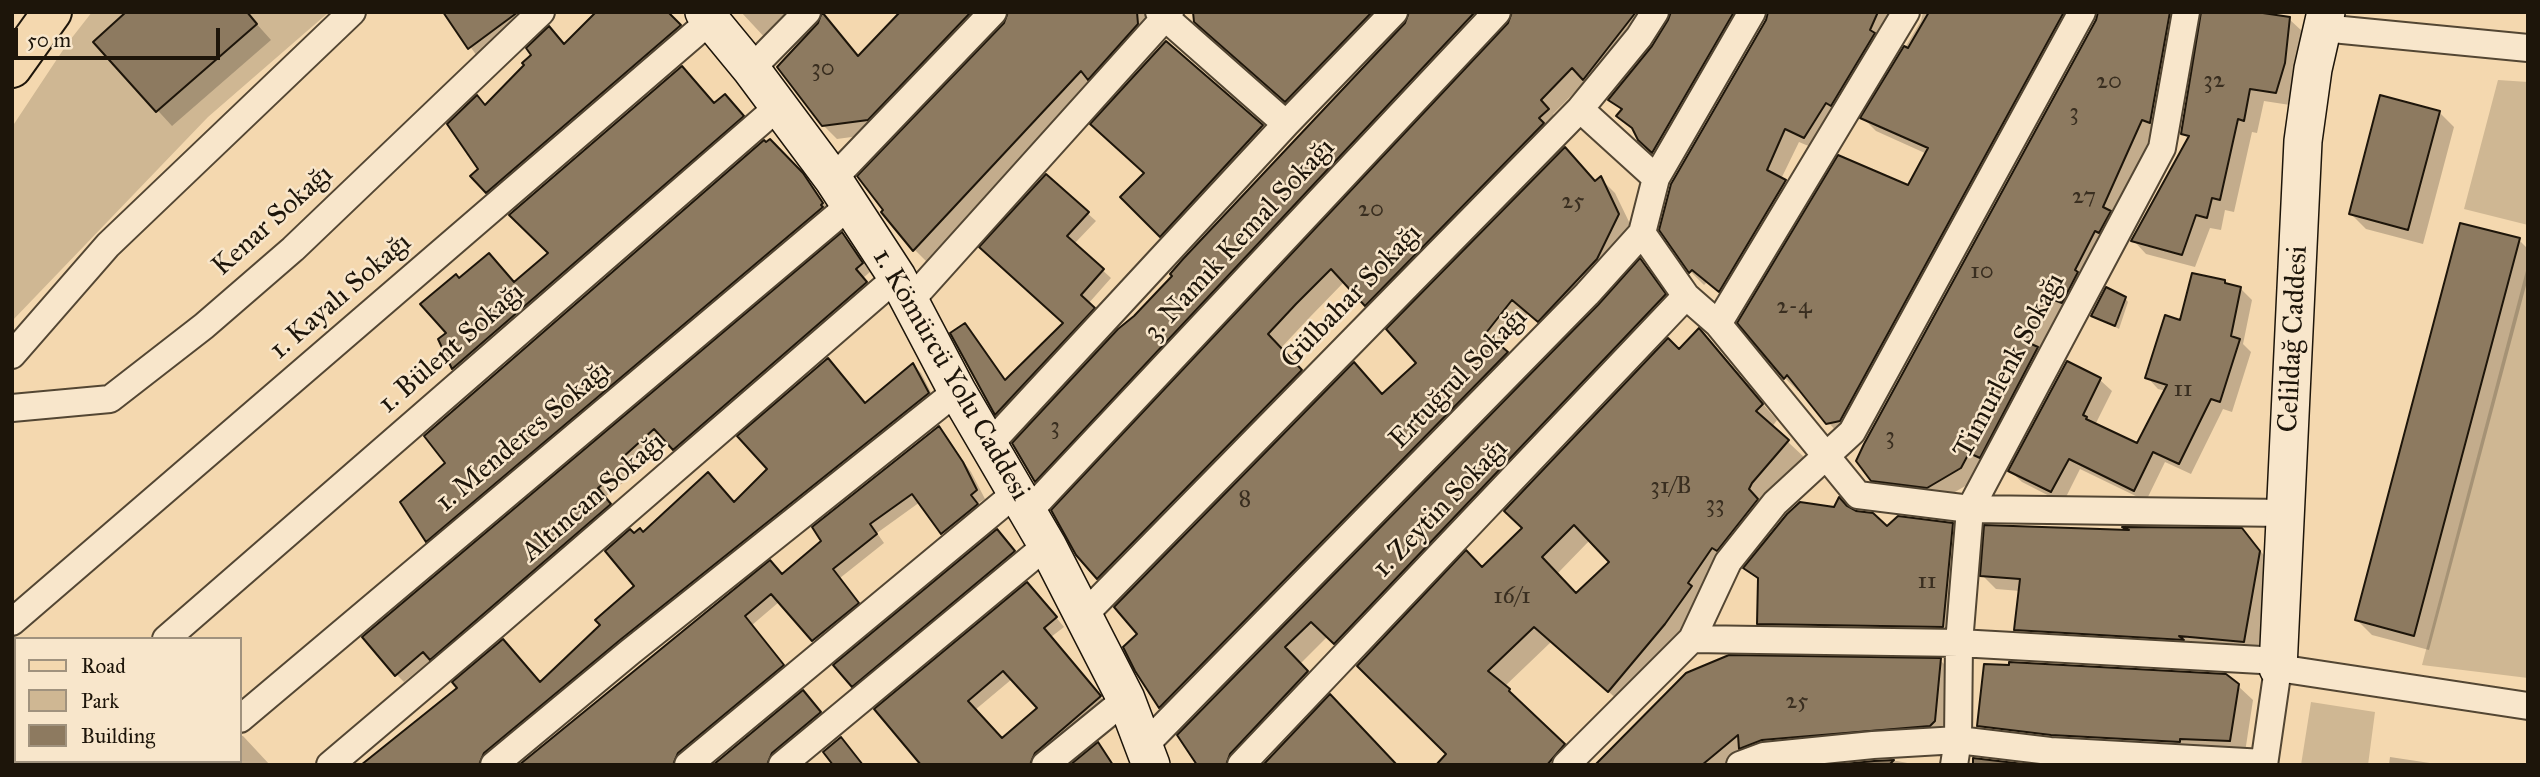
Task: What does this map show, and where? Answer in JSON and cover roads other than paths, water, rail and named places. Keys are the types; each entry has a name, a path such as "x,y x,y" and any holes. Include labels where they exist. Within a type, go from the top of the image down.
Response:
{"main road":[{"path":"12,68 52,12"}],"street":[{"path":"12,355 108,245 352,12"},
{"name":"Kenar Sokağı","path":"12,408 110,399 204,326 293,248 541,12"},
{"path":"751,69 807,12"},
{"name":"1. Menderes Sokağı","path":"242,717 842,192 993,12"},
{"path":"988,446 1286,124 1394,12"},
{"name":"3. Namık Kemal Sokağı","path":"688,765 1023,501 1497,12"},
{"name":"Gülbahar Sokağı","path":"1082,617 1580,109 1639,37 1655,12"},
{"name":"Ertuğrul Sokağı","path":"1148,755 1642,233 1656,178 1752,12"},
{"path":"1718,324 1906,12"},
{"path":"1566,765 1692,639 1728,562 1775,503 1852,432 2082,12"},
{"name":"Timurlenk Sokağı","path":"1956,752 1959,643 1970,509 2162,148 2186,12"},
{"path":"1165,14 1286,124"},
{"name":"Altıncan Sokağı","path":"330,765 495,625 903,289 1165,14"},
{"name":"1. Kömürcü Yolu Caddesi","path":"707,16 751,69 842,192 903,289 957,391 1047,545 1126,699 1148,755"},
{"name":"1. Kayalı Sokağı","path":"12,622 707,16"},
{"path":"2324,20 2528,48"},
{"name":"Celildağ Caddesi","path":"2278,665 2303,141 2313,69 2324,20"},
{"name":"1. Bülent Sokağı","path":"168,637 779,106"},
{"path":"1580,109 1656,178"},
{"path":"1642,233 1686,296 1718,324 1858,495 1970,509 2285,513"},
{"name":"1. Zeytin Sokağı","path":"1241,765 1686,296"},
{"path":"494,765 630,652 957,391"},
{"path":"782,765 1047,545"},
{"path":"1692,639 1959,643 2278,665 2528,706"},
{"path":"1740,765 1764,756 1873,745 1956,752 2050,751 2146,761 2264,764 2278,665"},
{"path":"1045,765 1126,699"}]}
